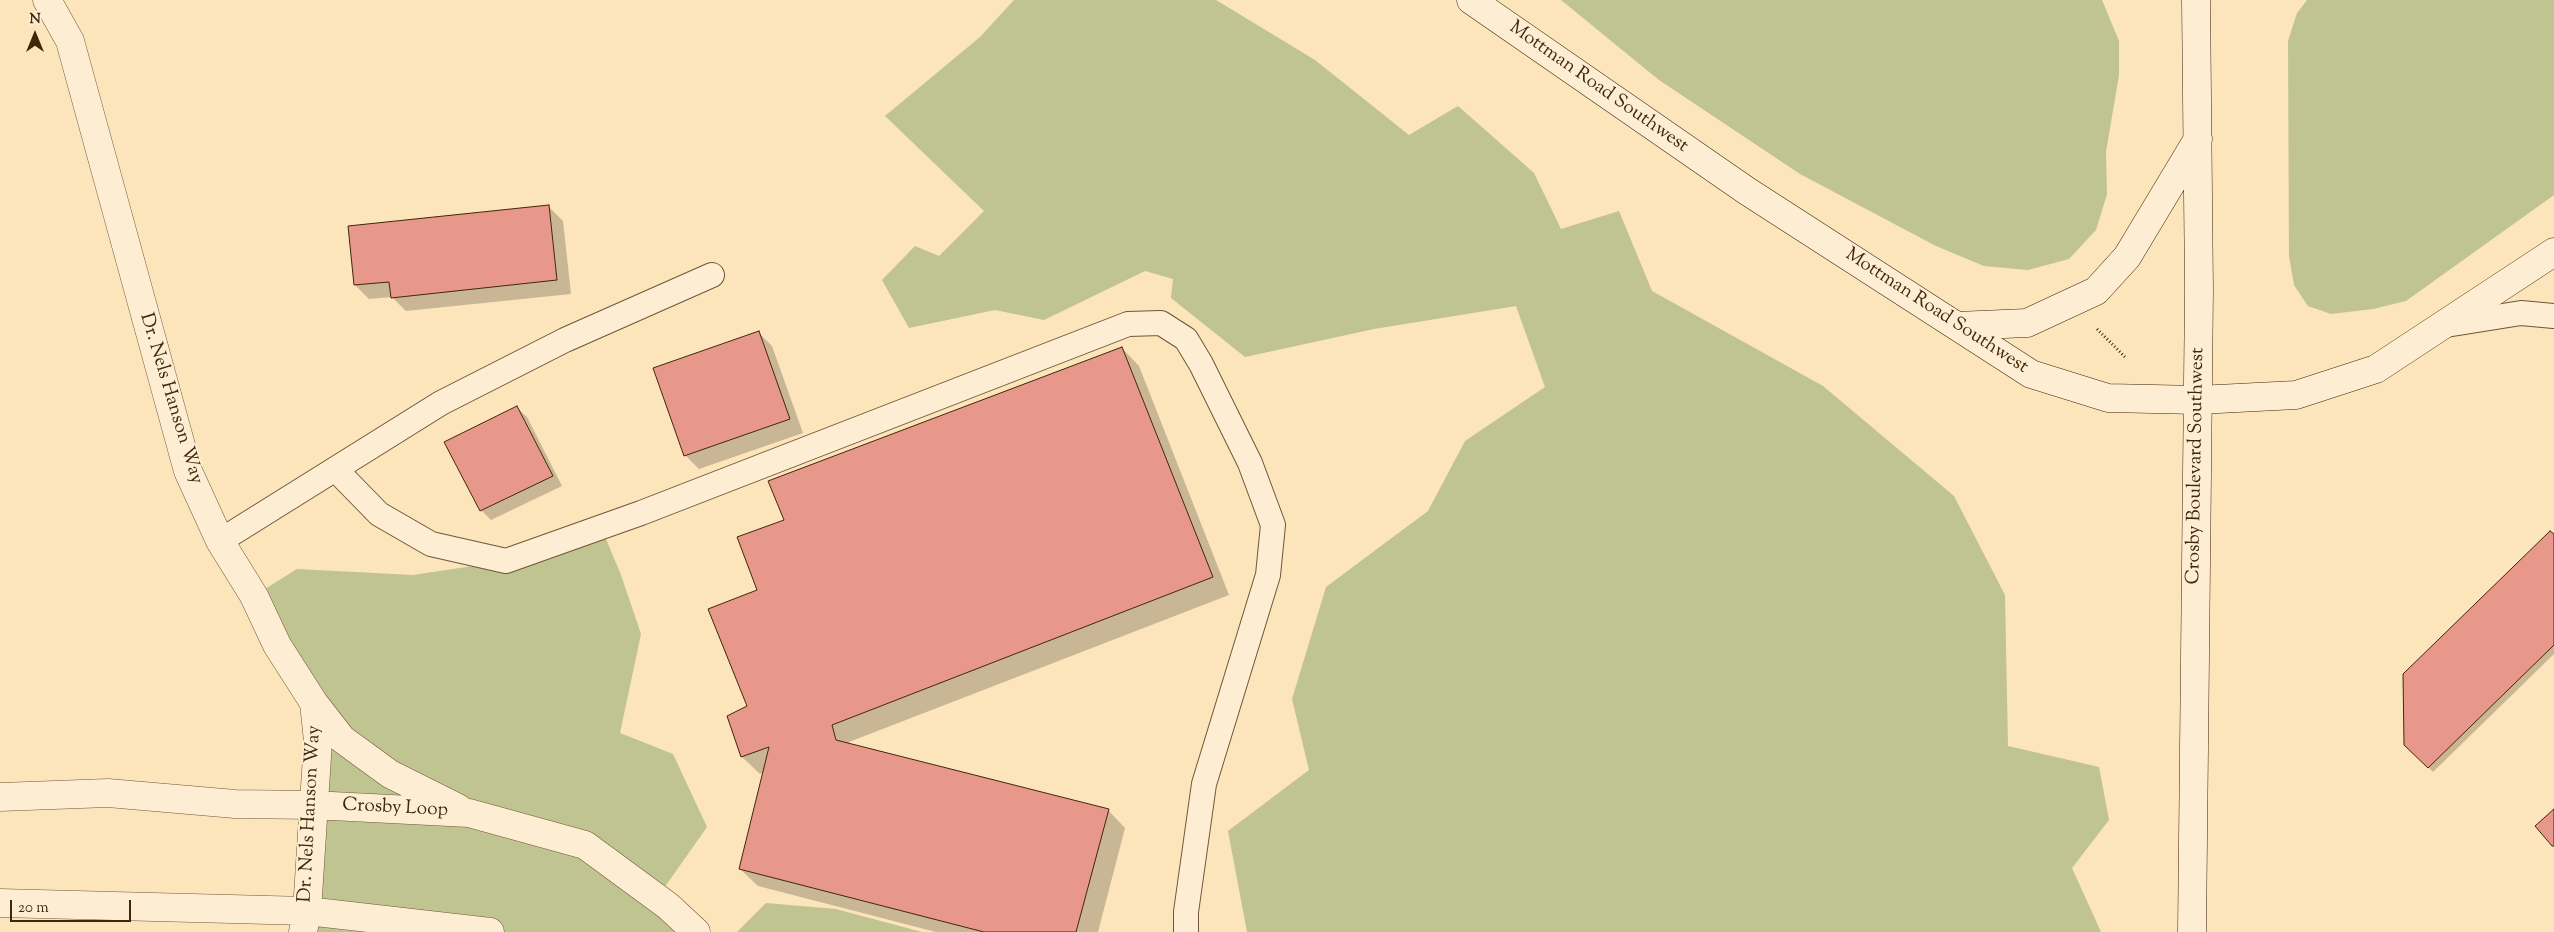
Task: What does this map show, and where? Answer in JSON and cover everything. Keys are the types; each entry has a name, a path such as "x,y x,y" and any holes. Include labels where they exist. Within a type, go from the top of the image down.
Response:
{"street":[{"name":"Dr. Nels Hanson Way","path":"47,0 70,41 188,471 220,541 254,596 276,646 314,703 318,741 305,922"},
{"name":"Mottman Road Southwest","path":"1471,0 1746,191 2030,374 2108,398 2198,400 2296,395 2376,369 2554,252"},
{"name":"Crosby Boulevard Southwest","path":"2192,932 2198,400 2196,0"},
{"path":"1957,326 2027,323 2096,291 2127,257 2198,138"},
{"path":"314,703 342,739 390,774 469,813"},
{"name":"Crosby Loop","path":"0,797 108,793 235,804 312,804 469,813 585,845 668,906 696,932"},
{"path":"0,903 26,902 305,922 490,932"}],"lane":[{"path":"220,541 450,399 565,340 712,275"},
{"path":"2442,326 2520,313 2554,316"},
{"path":"336,470 379,514 431,544 506,561 641,513 1128,324 1161,323 1186,339 1250,464 1273,525 1268,575 1204,784 1186,912 1186,932"}],"path":[{"path":"2095,327 2126,357"}],"green space":[{"path":"1014,0 1216,0 1315,60 1409,135 1458,106 1534,173 1561,229 1619,211 1652,291 1823,386 1954,496 2005,595 2008,746 2099,767 2109,820 2072,868 2101,932 1247,932 1228,831 1309,770 1292,699 1326,587 1428,511 1465,441 1545,387 1516,306 1374,329 1245,357 1171,298 1173,279 1145,271 1044,320 995,310 909,328 882,280 915,246 939,256 984,211 885,116 980,37"},
{"path":"1561,0 2102,0 2119,41 2119,75 2106,152 2107,194 2096,230 2069,259 2028,270 1984,266 1936,246 1800,174 1659,80"},
{"path":"2307,0 2554,0 2554,195 2406,301 2373,309 2331,314 2308,306 2294,285 2289,256 2288,41 2297,13"},
{"path":"601,527 621,575 641,634 620,733 673,754 707,827 657,898 696,932 303,932 318,741 254,596 297,569 413,575 506,561"},
{"path":"766,903 836,909 922,932 737,932"}],"building":[{"path":"549,205 557,280 391,298 389,282 354,285 348,226"},
{"path":"759,331 790,419 684,456 653,368"},
{"path":"1122,347 1213,577 832,725 836,740 1109,809 1076,932 984,932 739,869 769,747 741,757 727,716 747,706 708,609 757,590 737,537 784,520 768,481"},
{"path":"517,406 553,476 480,511 444,442"},
{"path":"2550,531 2554,534 2554,645 2428,768 2404,745 2403,674"},
{"path":"2554,809 2554,846 2552,846 2535,826"}]}
